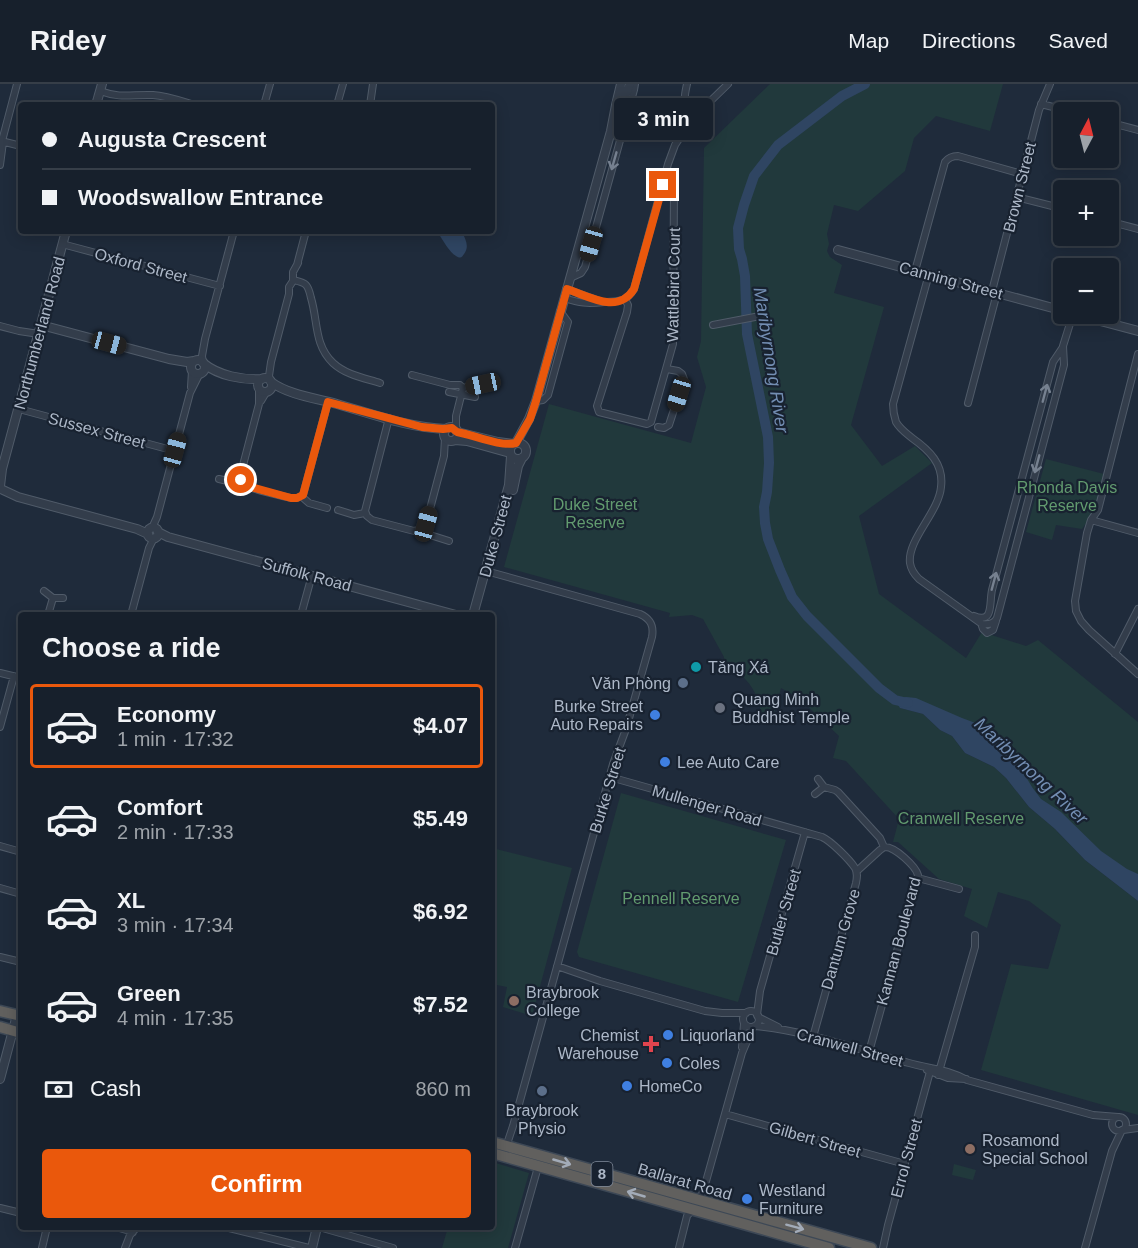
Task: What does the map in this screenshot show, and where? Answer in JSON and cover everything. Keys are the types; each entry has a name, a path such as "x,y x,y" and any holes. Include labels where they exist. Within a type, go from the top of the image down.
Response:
{"highway":[{"path":"0,1011 18,1016"},
{"path":"0,1027 17,1032"},
{"name":"Ballarat Road","path":"504,1151 695,1205 828,1248"},
{"name":"Ballarat Road","path":"504,1151 538,1167 871,1248"}],"street":[{"path":"0,164 17,84"},
{"path":"265,102 270,84"},
{"path":"338,102 343,84"},
{"path":"370,102 373,84"},
{"name":"Duke Street","path":"479,612 509,485 513,449 530,419 536,401 611,131 620,84"},
{"name":"Duke Street","path":"611,131 630,84"},
{"path":"570,278 581,273 585,267 634,84"},
{"path":"687,84 685,108 692,119"},
{"path":"565,294 603,302 620,302 630,297 675,145 692,119 728,84"},
{"name":"Brown Street","path":"968,403 1016,197 1041,104 1050,84"},
{"path":"101,88 109,94 125,97 159,96 183,102"},
{"path":"1041,104 1053,107"},
{"path":"1119,125 1138,130"},
{"path":"3,142 18,145"},
{"path":"915,271 947,160 958,156 1022,174"},
{"name":"Wattlebird Court","path":"625,299 628,305 627,312 597,406 599,412 643,424 651,422 674,338 674,188"},
{"path":"1016,197 1053,206"},
{"path":"1119,224 1138,229"},
{"name":"Northumberland Road","path":"1,490 1,471 65,234"},
{"path":"132,612 233,234"},
{"path":"305,234 241,480 247,486 291,498 303,495 328,402"},
{"name":"Oxford Street","path":"63,244 220,286"},
{"name":"Canning Street","path":"838,250 1053,308"},
{"path":"929,274 893,404 896,422 933,457 939,467 941,477 938,500 916,539 909,561 912,572 919,579 981,623 990,624 997,618 1064,365 1063,346"},
{"path":"295,280 306,285 308,289 321,346 333,362 349,374 380,382"},
{"path":"713,325 760,316"},
{"path":"967,613 983,619 989,612 992,590 1053,362 1063,346 1070,324"},
{"path":"1111,324 1138,331"},
{"path":"41,325 279,387 450,434 467,441 513,449 521,444 525,447 526,453 522,458 516,459 513,449"},
{"path":"0,326 38,336"},
{"path":"1138,354 1098,510 1091,520 1087,533 1075,601 1077,611 1089,630 1138,674"},
{"path":"658,427 664,428 669,425 684,379 678,371 667,369"},
{"path":"389,418 365,513 372,520 417,531 423,529 426,524 462,392 460,385 450,385 412,375"},
{"path":"462,392 483,384"},
{"path":"449,392 462,392 476,397"},
{"name":"Duke Street","path":"525,447 536,401"},
{"name":"Sussex Street","path":"18,409 175,450"},
{"name":"Duke Street","path":"474,612 522,458"},
{"path":"219,479 232,482 241,480"},
{"name":"Suffolk Road","path":"1,490 447,612"},
{"path":"301,496 309,503 327,508"},
{"path":"338,510 354,515 365,513"},
{"path":"1091,520 1138,533"},
{"path":"423,529 430,535 449,541"},
{"name":"Burke Street","path":"488,571 640,614 647,617 653,628 513,1126 504,1151"},
{"path":"302,612 312,575"},
{"path":"44,591 53,598 63,598"},
{"path":"49,612 53,598"},
{"path":"1115,654 1138,609"},
{"path":"0,673 17,677 0,727"},
{"name":"Mullenger Road","path":"610,777 805,832"},
{"path":"818,779 824,788"},
{"path":"815,794 824,788 838,792 880,838 884,848 857,871"},
{"name":"Dantum Grove","path":"805,832 831,842 857,871 856,883 813,1037"},
{"name":"Butler Street","path":"758,1016 760,992 805,832"},
{"path":"0,846 18,851"},
{"name":"Kannan Boulevard","path":"869,1052 918,878 918,872 914,867 895,850 884,848"},
{"path":"918,878 958,889"},
{"path":"0,888 18,893"},
{"path":"939,1072 975,947 975,935"},
{"path":"0,957 18,961"},
{"path":"557,966 589,978 705,1011 753,1012 758,1016 758,1022 742,1053 703,1192 687,1216 679,1248"},
{"name":"Butler Street","path":"747,1012 760,992"},
{"path":"742,1053 743,1016 747,1012"},
{"path":"722,1013 748,1027 754,1026"},
{"name":"Cranwell Street","path":"758,1016 781,1028"},
{"name":"Cranwell Street","path":"754,1026 781,1028 931,1070 951,1072 967,1080 1093,1115 1121,1118 1138,1126"},
{"path":"0,1079 17,1032"},
{"name":"Errol Street","path":"883,1248 931,1070"},
{"name":"Gilbert Street","path":"725,1114 905,1164"},
{"name":"Cranwell Street","path":"1093,1115 1113,1127"},
{"path":"1085,1248 1112,1151 1126,1124 1121,1118 1113,1122 1112,1151"},
{"name":"Burke Street","path":"504,1151 512,1137 513,1126"},
{"name":"Cranwell Street","path":"1122,1130 1138,1126"},
{"path":"1113,1127 1122,1130"},
{"path":"515,1248 538,1167"},
{"path":"0,1208 18,1212"},
{"path":"42,1248 46,1230"},
{"path":"126,1248 128,1238 134,1230"},
{"path":"237,1230 310,1248 317,1230"},
{"path":"329,1230 393,1248"}],"green space":[{"path":"770,84 1003,84 990,131 936,116 914,138 905,171 858,211 834,205 827,234 829,244 827,251 830,257 842,265 834,293 884,307 851,425 882,466 915,446 932,463 859,516 879,594 966,658 982,632 1026,646 1038,640 1138,722 1138,874 1120,872 940,713 900,708 923,714 940,730 952,736 965,753 994,767 1029,807 1055,829 1085,860 1138,901 1138,1115 981,1070 1011,964 1048,969 1061,925 1029,901 998,892 987,928 964,916 972,889 939,879 898,842 893,842 899,819 846,761 833,758 839,736 800,699 781,688 773,718 761,714 756,695 745,678 734,669 731,673 725,672 724,657 703,619 692,615 669,617 670,613 504,567 549,404 691,443 706,387 697,357 701,341 704,148"},
{"name":"Rhonda Davis Reserve","path":"1046,459 1104,474 1094,512 1082,529 1056,525 1052,540 1026,532"},
{"name":"Pennell Reserve","path":"621,793 786,840 738,1002 579,957 577,952"},
{"name":"Braybrook College","path":"495,849 572,868 532,1016 503,1007 507,987 495,985"},
{"path":"495,1163 529,1173 508,1248 442,1248 447,1230 495,1230"},
{"path":"954,1164 976,1170 973,1180 952,1175"}],"water":[{"path":"439,234 463,234 467,248 461,257 453,254"},
{"path":"906,697 916,698 989,728 998,746 1016,761 1019,769 1041,799 1061,812 1101,851 1138,874 1138,901 1085,860 1055,829 1029,807 994,767 965,753 952,736 940,730 923,714 900,708 895,700"}],"waterway":[{"name":"Maribyrnong River","path":"865,84 842,96 778,145 754,176 738,228 739,249 745,276 747,334 768,437 769,463 764,507 768,539 792,597 807,616 879,688 895,700 908,703"}],"place":[{"name":"Tăng Xá","path":"696,667"},
{"name":"Văn Phòng","path":"683,683"},
{"name":"Quang Minh Buddhist Temple","path":"720,708"},
{"name":"Burke Street Auto Repairs","path":"655,715"},
{"name":"Lee Auto Care","path":"665,762"},
{"name":"Braybrook College","path":"514,1001"},
{"name":"Liquorland","path":"668,1035"},
{"name":"Chemist Warehouse","path":"651,1044"},
{"name":"Coles","path":"667,1063"},
{"name":"HomeCo","path":"627,1086"},
{"name":"Braybrook Physio","path":"542,1091"},
{"name":"Rosamond Special School","path":"970,1149"},
{"name":"Westland Furniture","path":"747,1199"}],"route":[{"path":"241,480 247,486 291,498 303,495 328,402 422,427 454,428 457,432 498,442 516,443 530,419 536,401 567,289 603,302 620,302 630,297 663,185"}],"park label":[{"name":"Duke Street Reserve","path":"595,513"},
{"name":"Cranwell Reserve","path":"961,818"}]}
